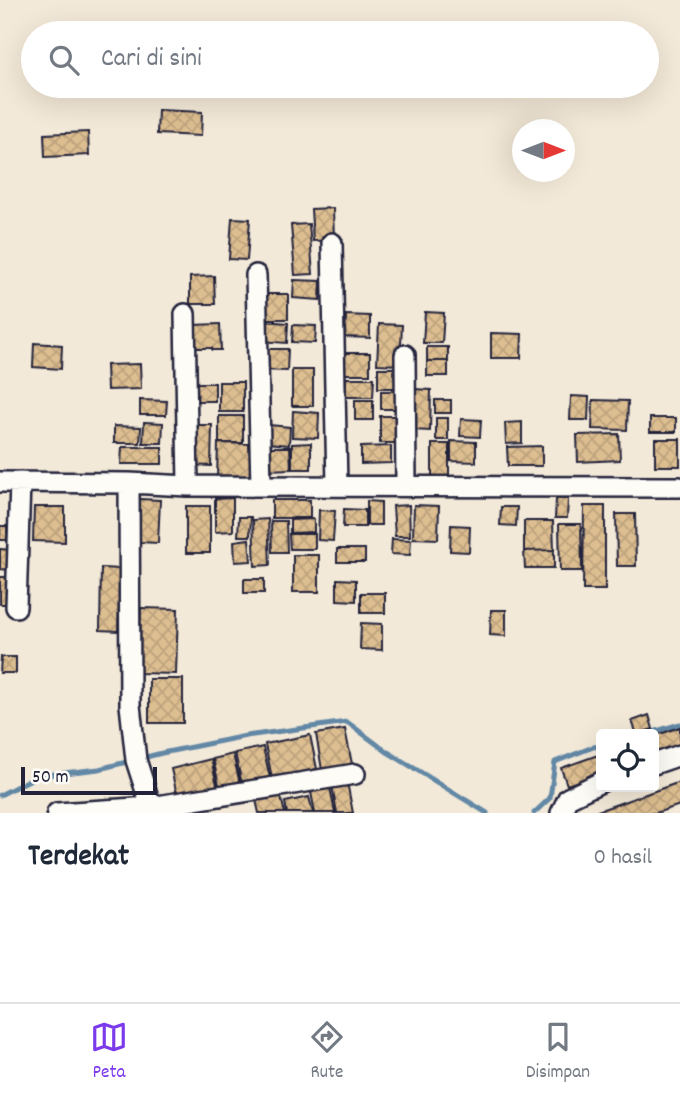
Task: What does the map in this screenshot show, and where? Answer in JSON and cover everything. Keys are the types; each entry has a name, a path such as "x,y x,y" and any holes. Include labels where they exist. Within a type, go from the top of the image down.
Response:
{"street":[{"path":"331,243 337,486"},
{"path":"256,275 261,486"},
{"path":"185,314 188,486"},
{"path":"405,355 406,486"},
{"path":"0,482 188,486 680,487"},
{"path":"16,607 20,482"},
{"path":"129,483 130,705 136,760 152,810"},
{"path":"659,762 680,755"},
{"path":"57,813 152,810 355,774"},
{"path":"561,813 568,798 596,784"}],"building":[{"path":"158,110 202,112 201,136 157,134"},
{"path":"88,132 89,155 45,157 44,134"},
{"path":"333,208 334,240 313,241 311,209"},
{"path":"232,218 250,219 247,260 229,259"},
{"path":"309,224 313,274 295,275 291,225"},
{"path":"214,276 215,304 190,304 190,277"},
{"path":"294,280 321,281 320,300 293,298"},
{"path":"262,294 288,294 288,319 262,319"},
{"path":"425,312 444,313 442,343 423,343"},
{"path":"346,315 370,316 370,338 345,337"},
{"path":"263,321 288,323 287,343 261,341"},
{"path":"220,324 221,350 193,348 192,325"},
{"path":"379,324 402,325 400,365 377,364"},
{"path":"293,325 316,326 315,343 292,342"},
{"path":"491,333 522,334 521,358 491,358"},
{"path":"34,343 62,345 61,369 33,367"},
{"path":"427,347 448,347 448,361 427,361"},
{"path":"261,349 288,349 287,371 260,370"},
{"path":"340,353 370,353 370,374 340,374"},
{"path":"427,361 448,361 448,376 427,376"},
{"path":"140,364 141,389 107,390 106,365"},
{"path":"378,368 403,368 403,388 378,388"},
{"path":"292,370 313,370 313,406 292,406"},
{"path":"346,378 374,378 373,397 346,397"},
{"path":"219,382 243,382 243,412 219,412"},
{"path":"191,383 215,383 215,401 191,401"},
{"path":"414,389 431,390 430,431 413,430"},
{"path":"381,391 404,391 404,409 381,409"},
{"path":"571,396 589,397 588,420 570,420"},
{"path":"140,400 167,401 166,415 140,415"},
{"path":"355,400 373,400 373,420 355,420"},
{"path":"435,400 451,400 451,413 435,413"},
{"path":"593,400 628,401 627,430 592,429"},
{"path":"293,411 319,413 318,438 292,437"},
{"path":"219,416 243,416 243,443 219,443"},
{"path":"380,416 400,416 400,443 380,443"},
{"path":"436,418 448,418 448,440 436,440"},
{"path":"650,418 676,418 676,432 650,432"},
{"path":"461,419 481,420 480,437 460,436"},
{"path":"144,422 163,423 162,443 143,443"},
{"path":"522,422 522,443 506,444 505,423"},
{"path":"188,425 212,425 211,466 188,465"},
{"path":"269,425 290,427 289,445 267,443"},
{"path":"114,426 141,427 140,443 114,443"},
{"path":"619,434 620,460 578,462 577,435"},
{"path":"655,439 680,439 680,466 655,466"},
{"path":"451,441 476,442 476,462 451,461"},
{"path":"218,443 252,444 252,478 217,478"},
{"path":"311,443 311,469 292,469 292,444"},
{"path":"432,444 449,444 449,476 432,476"},
{"path":"391,446 391,463 361,464 361,447"},
{"path":"542,446 542,466 508,466 507,447"},
{"path":"122,447 162,447 162,464 121,464"},
{"path":"267,447 290,447 291,469 267,470"},
{"path":"233,498 233,531 215,532 215,499"},
{"path":"140,499 160,500 158,543 139,542"},
{"path":"556,499 568,499 567,518 555,518"},
{"path":"272,500 310,500 310,518 272,518"},
{"path":"367,501 381,502 381,525 367,525"},
{"path":"409,505 410,536 395,536 393,506"},
{"path":"414,505 439,506 438,539 413,538"},
{"path":"186,506 210,506 210,553 186,553"},
{"path":"584,506 605,506 605,590 583,590"},
{"path":"34,507 65,507 65,542 33,541"},
{"path":"501,507 517,507 516,526 500,525"},
{"path":"344,509 365,510 365,527 343,527"},
{"path":"319,510 335,511 333,541 318,540"},
{"path":"616,514 635,514 636,566 617,566"},
{"path":"239,517 251,517 250,536 238,536"},
{"path":"268,519 270,565 255,566 253,520"},
{"path":"314,519 314,532 290,533 290,520"},
{"path":"271,521 286,521 287,552 272,552"},
{"path":"524,521 553,521 554,550 524,551"},
{"path":"559,524 581,524 582,571 560,571"},
{"path":"451,525 470,526 469,552 450,551"},
{"path":"0,526 7,526 7,540 0,540"},
{"path":"289,534 315,534 315,549 290,549"},
{"path":"249,539 251,561 235,562 234,541"},
{"path":"392,539 411,540 410,555 391,554"},
{"path":"0,549 12,550 10,570 0,569"},
{"path":"337,549 365,549 365,562 337,562"},
{"path":"554,550 554,568 525,568 524,551"},
{"path":"293,555 319,555 319,592 293,592"},
{"path":"101,568 120,569 118,631 100,630"},
{"path":"0,577 12,577 12,604 0,604"},
{"path":"244,579 264,579 264,593 244,593"},
{"path":"337,579 356,580 356,601 337,600"},
{"path":"361,593 385,593 385,613 361,613"},
{"path":"141,608 178,609 176,674 139,673"},
{"path":"491,610 506,610 506,636 490,635"},
{"path":"361,623 382,624 382,650 360,649"},
{"path":"1,657 16,657 16,673 0,673"},
{"path":"149,679 183,679 183,723 149,723"},
{"path":"649,715 653,729 635,729 632,721"},
{"path":"680,727 680,745 659,752 659,734"},
{"path":"345,729 352,764 322,770 316,734"},
{"path":"310,735 317,769 272,778 265,744"},
{"path":"263,747 270,778 242,784 235,753"},
{"path":"233,754 240,784 220,789 213,759"},
{"path":"596,756 596,775 567,785 561,768"},
{"path":"211,759 218,789 178,799 171,769"},
{"path":"329,782 335,813 315,813 310,787"},
{"path":"347,782 353,813 337,813 332,785"},
{"path":"680,782 680,805 656,813 592,813 652,792 659,792 659,789"},
{"path":"280,794 285,813 259,813 256,800"},
{"path":"309,797 313,813 287,813 285,802"}],"waterway":[{"path":"0,795 37,776 99,769 246,736 347,722 386,751 487,813"},
{"path":"659,730 680,724"},
{"path":"534,813 550,798 555,762 596,747"}]}
